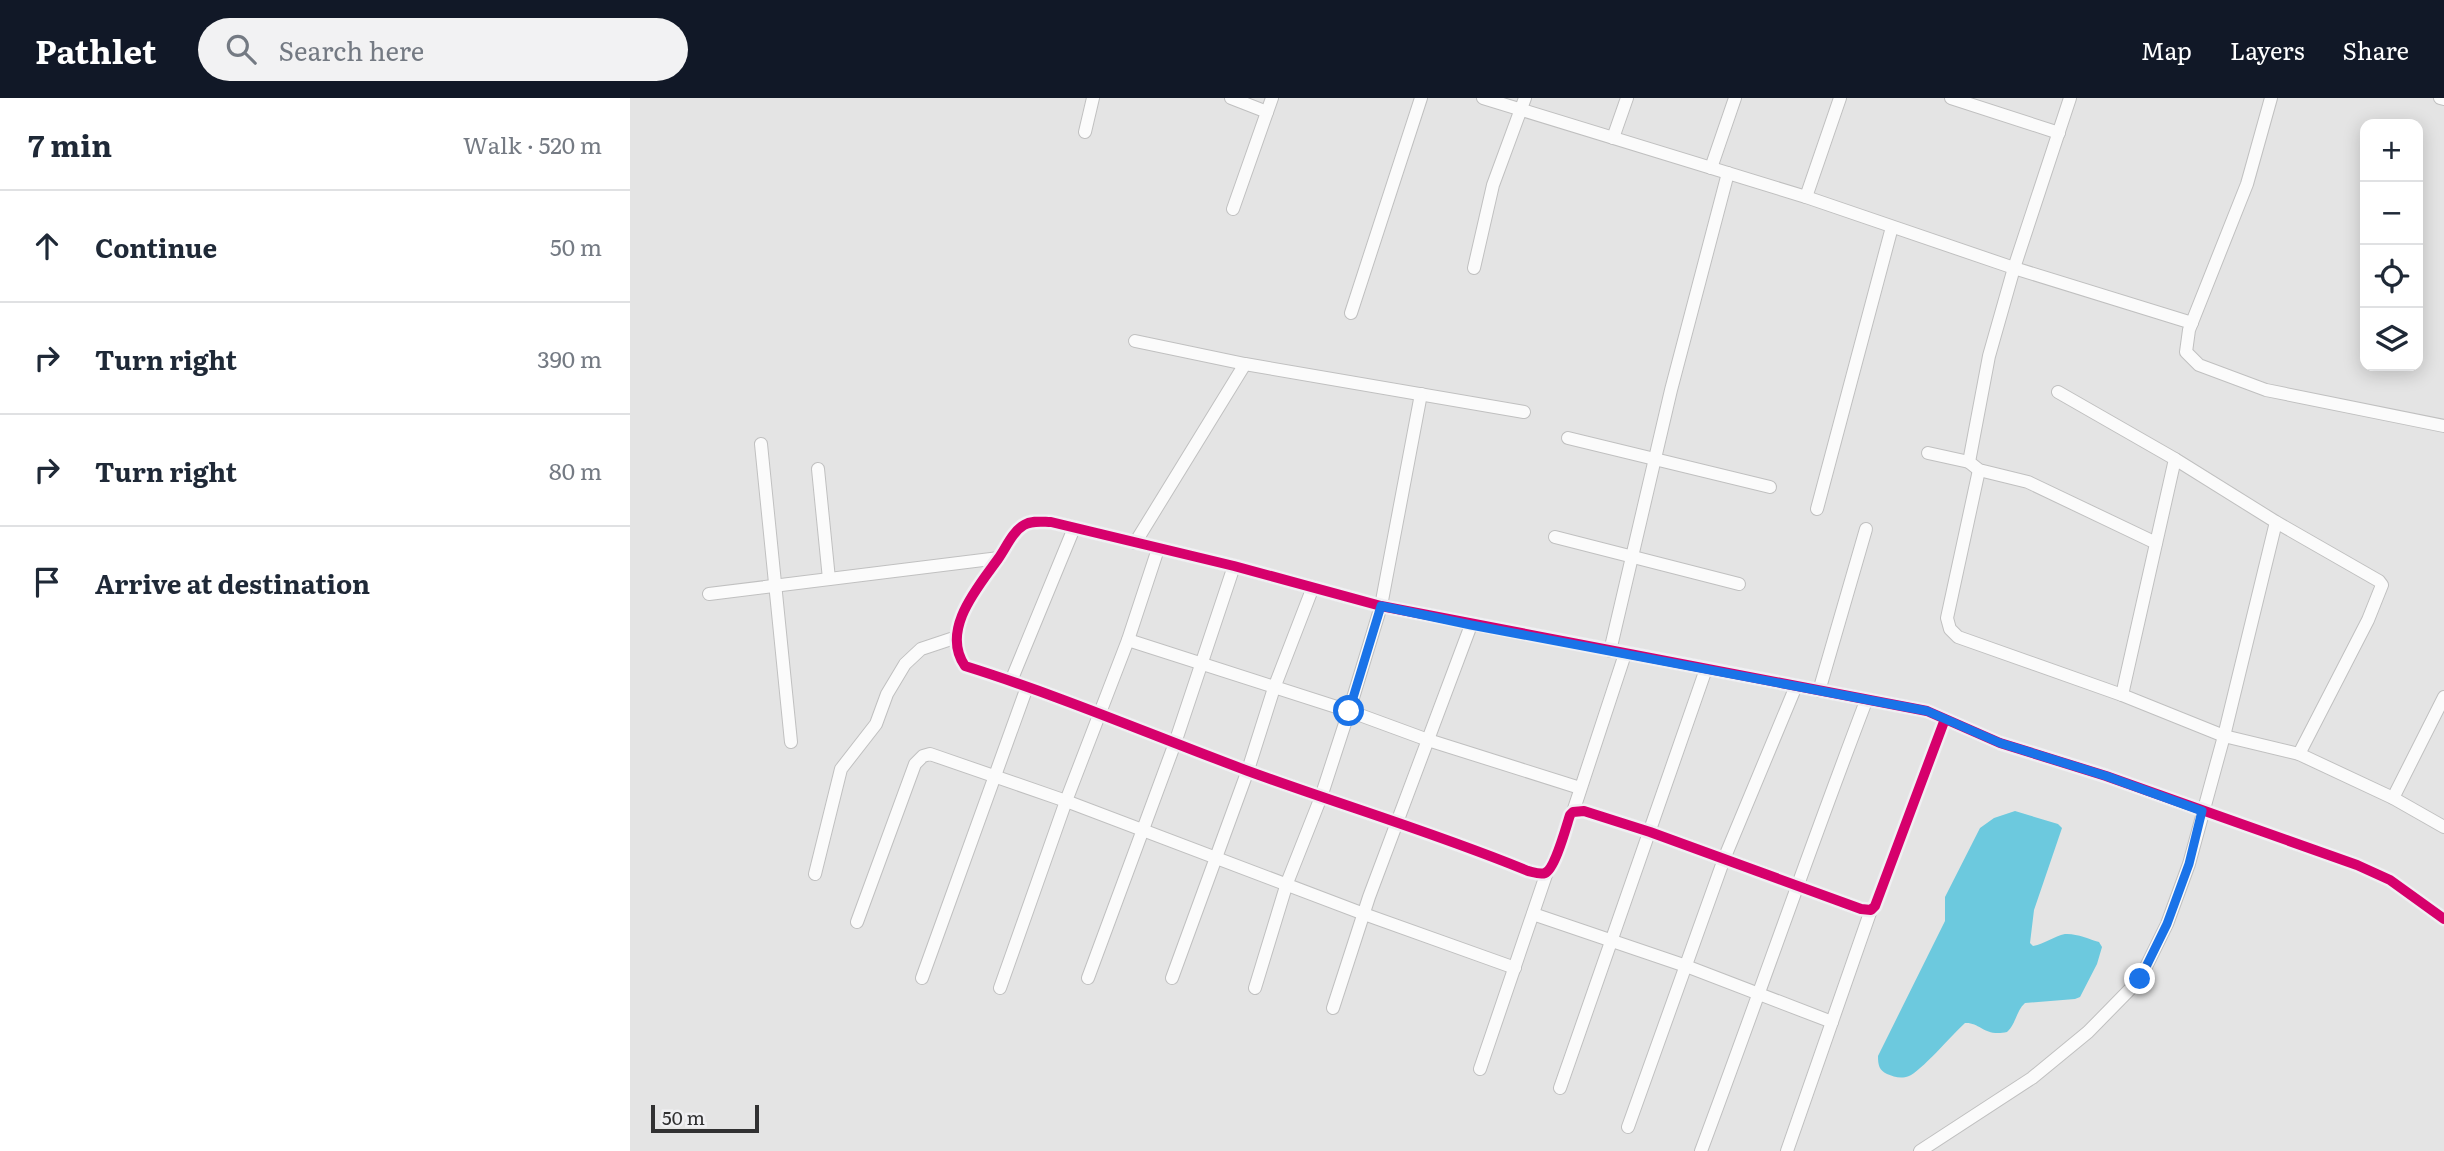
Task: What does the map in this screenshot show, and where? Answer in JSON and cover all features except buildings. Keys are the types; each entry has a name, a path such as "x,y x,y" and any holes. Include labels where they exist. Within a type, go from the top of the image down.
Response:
{"street":[{"path":"1085,132 1093,98"},
{"path":"1231,98 1267,112"},
{"path":"1233,209 1272,98"},
{"path":"1351,313 1421,98"},
{"path":"1483,98 1523,104 1613,138 1806,197 2014,268 2192,323"},
{"path":"1613,138 1627,98"},
{"path":"1712,168 1735,98"},
{"path":"1806,197 1840,98"},
{"path":"1951,98 2059,133"},
{"path":"2070,98 2014,268 1989,356 1974,466 1947,618 1950,629 1958,637 2122,695 2224,736 2299,754 2444,827"},
{"path":"2271,98 2247,184 2192,323 2186,352 2199,365 2266,390 2444,426"},
{"path":"1474,268 1493,185 1523,104"},
{"path":"1610,651 1728,173"},
{"path":"1817,509 1892,227"},
{"path":"1135,341 1245,364 1524,412"},
{"path":"1135,544 1245,364"},
{"path":"2058,392 2175,459 2382,585 2368,620 2299,754"},
{"path":"1255,988 1287,883 1321,797 1381,606 1421,394"},
{"path":"1568,438 1770,487"},
{"path":"761,444 792,742"},
{"path":"1928,453 2028,482 2156,543"},
{"path":"2122,695 2175,459"},
{"path":"818,469 829,579"},
{"path":"1547,873 1528,871 965,666 957,637 961,620 976,587 1023,525 1031,522 1051,522 1234,566 1381,606 1927,711 2000,743 2106,776 2357,865 2390,880 2444,919"},
{"path":"1920,1151 2032,1078 2088,1032 2140,979 2167,924 2189,864 2224,736 2276,522"},
{"path":"1012,681 1074,528"},
{"path":"1819,691 1866,529"},
{"path":"1555,537 1739,584"},
{"path":"1000,988 1066,801 1128,640 1158,549"},
{"path":"709,594 999,558"},
{"path":"1088,978 1175,743 1234,566"},
{"path":"1172,978 1248,771 1274,688 1313,587"},
{"path":"1333,1008 1364,914 1471,625"},
{"path":"815,874 841,769 876,724 887,694 905,664 921,649 957,637"},
{"path":"1128,640 1580,788"},
{"path":"1480,1069 1547,873 1573,812 1625,654"},
{"path":"1560,1088 1706,669"},
{"path":"1628,1126 1724,859 1796,686"},
{"path":"922,978 993,775 1027,687"},
{"path":"2393,799 2444,697"},
{"path":"1701,1151 1866,701"},
{"path":"1787,1151 1871,910 1875,906 1945,719"},
{"path":"857,922 915,764 923,756 930,754 1066,801 1514,968"},
{"path":"1573,812 1584,811 1650,832 1861,909 1871,910"},
{"path":"1533,914 1686,966 1832,1022"}],"water":[{"path":"2015,811 2058,824 2062,828 2034,910 2030,943 2037,945 2065,934 2082,936 2099,942 2102,947 2097,964 2080,997 2025,1003 2007,1032 1993,1033 1965,1023 1914,1073 1900,1077 1887,1074 1880,1067 1878,1056 1945,921 1945,897 1980,828 1994,818"}],"cycle path":[{"path":"1945,719 1875,906 1871,910 1861,909 1650,832 1584,811 1570,815 1549,870 1541,874 1528,871 965,666 958,652 957,638 959,624 972,596 1016,532 1030,522 1051,522 1234,566 1381,606 1927,711 2000,743 2106,776 2357,865 2390,880 2444,919"}],"route":[{"path":"1349,711 1381,606 1927,711 2000,743 2106,776 2202,811 2189,864 2167,924 2140,979"}]}
